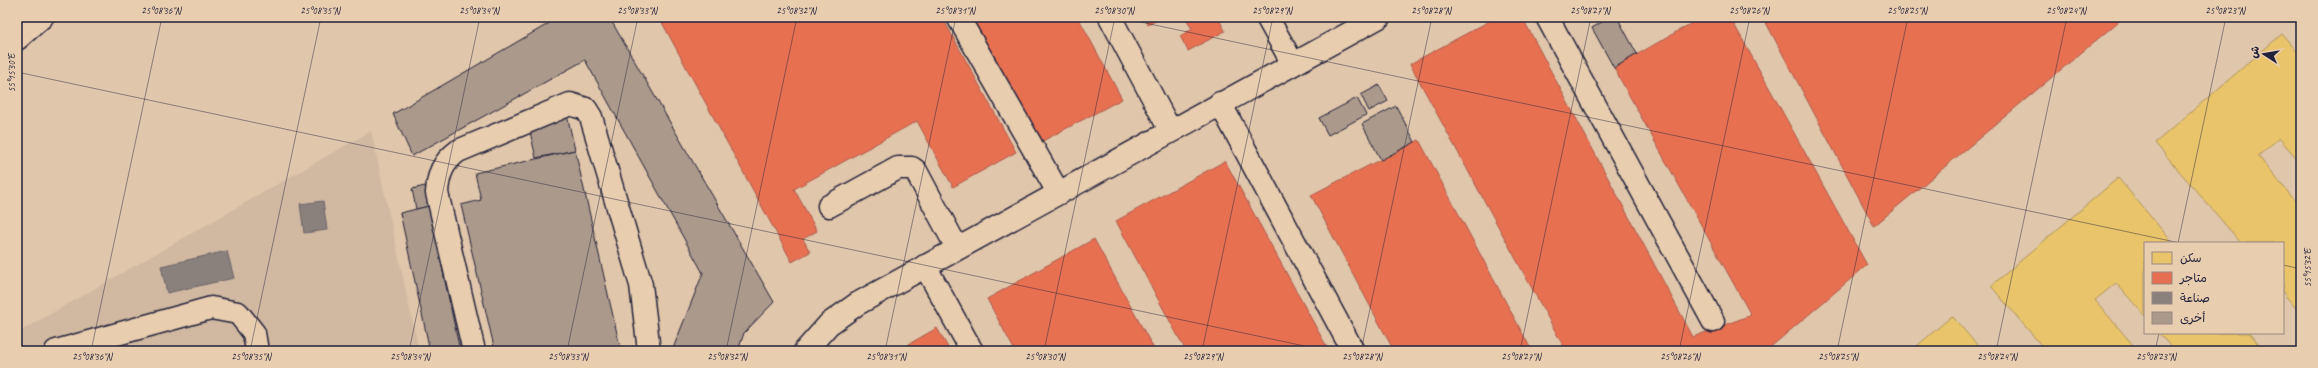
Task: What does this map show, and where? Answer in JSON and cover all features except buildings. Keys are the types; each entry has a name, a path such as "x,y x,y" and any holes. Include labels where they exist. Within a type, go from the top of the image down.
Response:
{"main road":[{"path":"17,39 42,17"},
{"path":"958,17 1058,192"},
{"path":"1110,17 1170,130"},
{"path":"1267,17 1293,64"},
{"path":"805,351 834,320 857,304 1170,130 1379,17"},
{"path":"1547,17 1713,321"},
{"path":"1220,103 1353,351"},
{"path":"474,351 438,193 438,181 442,169 448,158 458,151 570,104 586,109 592,116 641,285 647,324 649,351"},
{"path":"829,206 898,168 912,168 916,171 957,248"},
{"path":"925,266 972,351"},
{"path":"56,351 211,308 238,313 254,333 257,351"}],"shaded area":[{"path":"371,131 419,351 17,351 17,333"}]}
